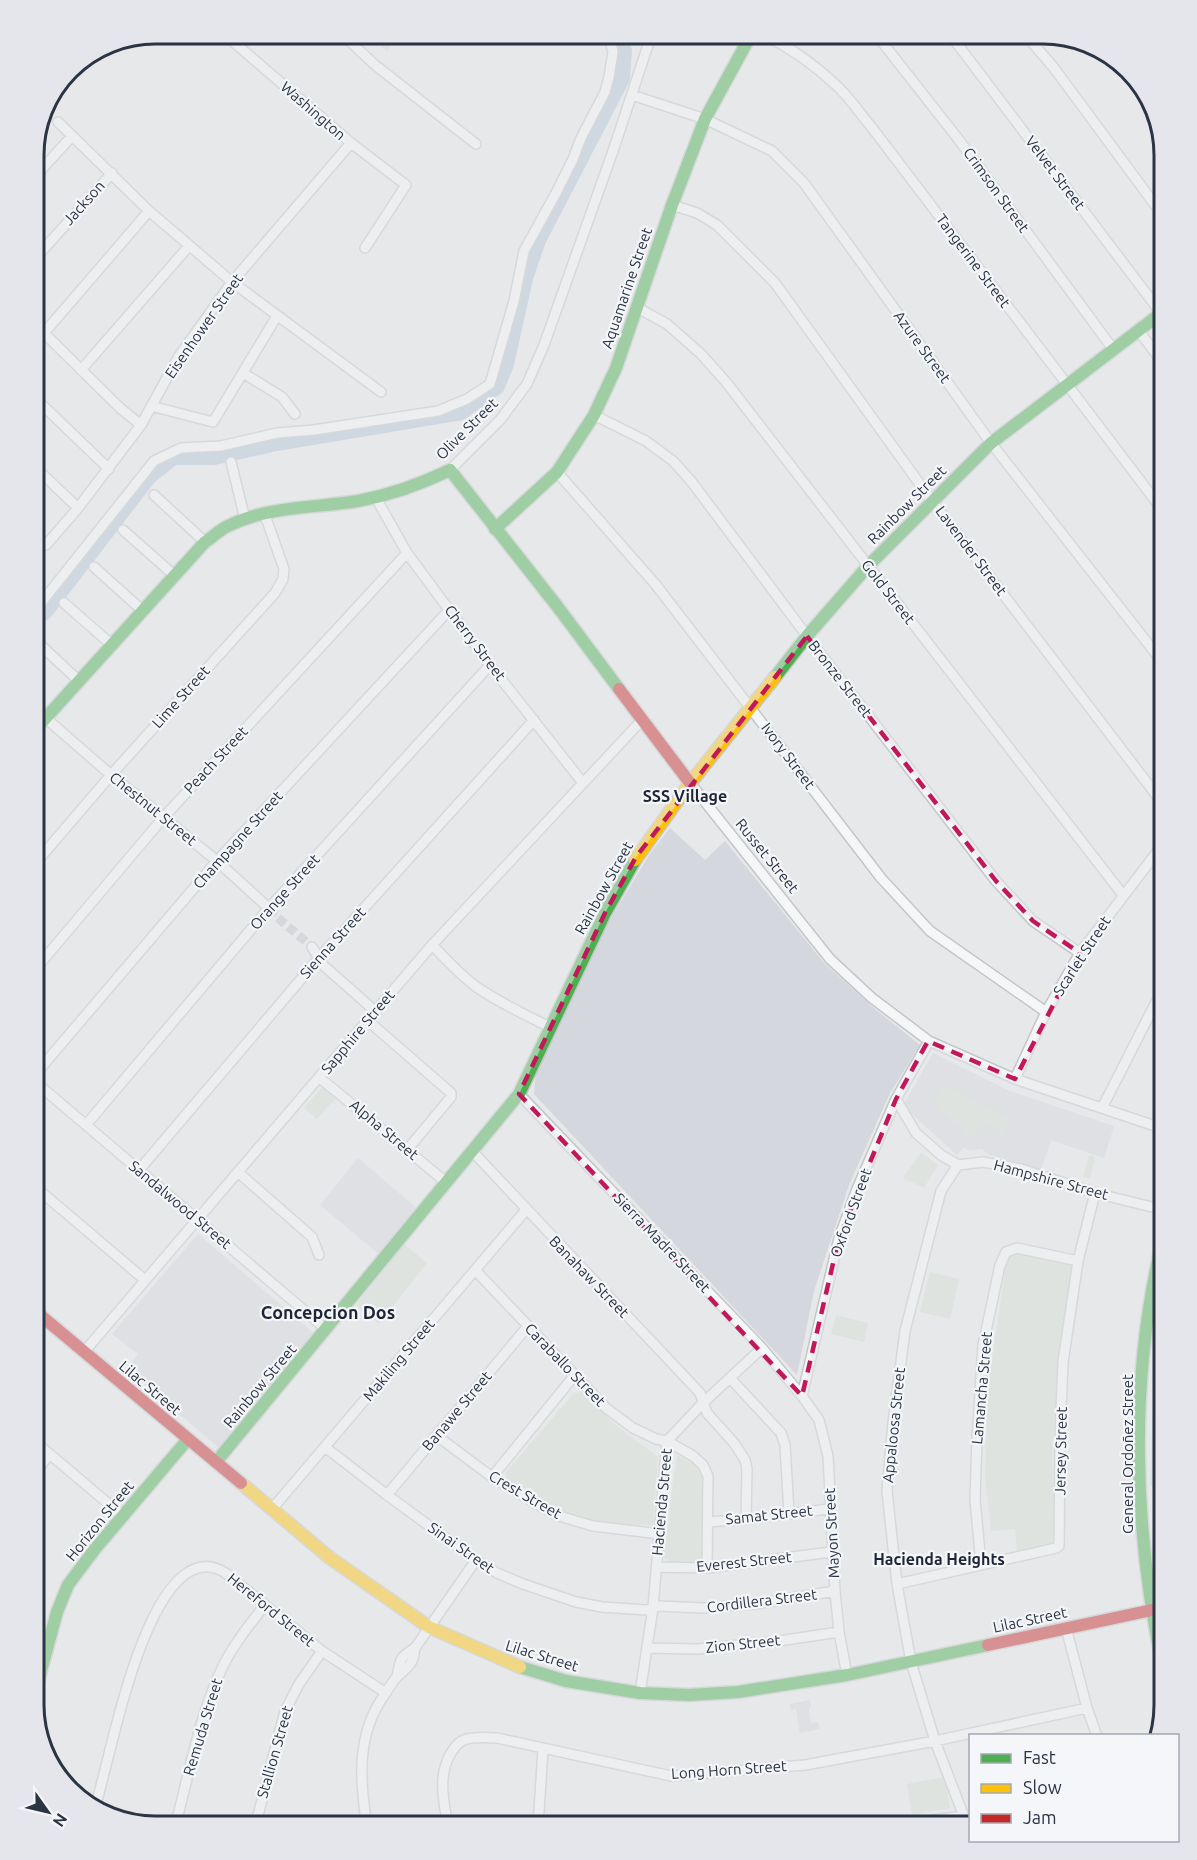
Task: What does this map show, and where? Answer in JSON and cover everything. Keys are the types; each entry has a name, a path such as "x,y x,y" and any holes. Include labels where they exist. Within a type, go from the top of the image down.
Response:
{"street":[{"name":"Washington","path":"236,44 351,143 406,185 365,248"},
{"path":"353,44 375,65 476,144"},
{"path":"44,599 154,461 181,448 221,446 277,433 324,429 438,411 467,399 490,384 514,301 524,251 556,194 605,92 613,52 611,44"},
{"name":"Olive Street","path":"46,718 205,542 226,527 245,519 318,505 376,498 417,485 450,470 501,420 527,384 544,345 648,44"},
{"name":"Aquamarine Street","path":"495,529 557,472 594,415 615,368 672,205 705,119 746,44"},
{"name":"Tangerine Street","path":"780,44 806,60 838,87 873,129 1154,499"},
{"name":"Crimson Street","path":"884,44 959,140 1113,349"},
{"name":"Velvet Street","path":"957,44 1154,300"},
{"path":"1033,44 1054,68 1154,203"},
{"name":"Azure Street","path":"632,95 705,119 772,151 804,183 991,443 1154,651"},
{"path":"58,122 149,211 232,282 381,392"},
{"path":"44,167 72,136"},
{"name":"Eisenhower Street","path":"44,543 46,545 78,508 141,425 179,356 232,282 351,143"},
{"name":"Jackson","path":"44,249 112,173"},
{"name":"Lavender Street","path":"672,205 697,213 717,225 775,283 932,501 1154,792"},
{"path":"141,425 120,408 44,333 149,211"},
{"path":"81,369 189,246"},
{"name":"Gold Street","path":"636,308 667,324 702,354 726,382 1123,895"},
{"path":"151,406 213,422 277,316"},
{"name":"Rainbow Street","path":"216,1462 519,1094 604,913 636,856 690,783 807,636 868,566 991,443 1154,318"},
{"path":"1138,330 1154,351"},
{"path":"243,373 282,397 295,414"},
{"path":"44,407 109,469"},
{"name":"Bronze Street","path":"594,415 646,441 673,461 996,881 1033,921 1080,953"},
{"path":"231,462 245,519"},
{"name":"Russet Street","path":"450,470 557,606 690,783 830,959 872,998 929,1041 1015,1078 1154,1126"},
{"name":"Ivory Street","path":"557,472 656,585 881,878 930,931 1046,1012"},
{"path":"44,476 78,508"},
{"path":"154,495 205,542"},
{"name":"Cherry Street","path":"376,498 407,553 583,783"},
{"name":"Lime Street","path":"44,853 275,593 283,579 284,569 266,515"},
{"path":"123,530 175,576"},
{"name":"Peach Street","path":"44,959 163,818 407,553"},
{"path":"94,567 143,610"},
{"path":"64,603 112,645"},
{"name":"Champagne Street","path":"44,1065 217,861 450,609"},
{"path":"44,648 79,681"},
{"name":"Orange Street","path":"86,1125 270,909 490,664"},
{"name":"Chestnut Street","path":"46,718 111,775 217,861 270,909"},
{"name":"Sienna Street","path":"139,1170 319,958 534,720"},
{"name":"Sapphire Street","path":"84,1352 432,945 642,720"},
{"name":"Scarlet Street","path":"1015,1078 1046,1012 1080,953 1154,856"},
{"path":"432,945 477,987 550,1027"},
{"path":"312,947 323,964 375,1011"},
{"path":"1102,1108 1154,1006"},
{"path":"367,1020 452,1093 407,1150"},
{"name":"Oxford Street","path":"802,1396 839,1238 857,1189 896,1099 929,1041"},
{"name":"Alpha Street","path":"320,1078 447,1183"},
{"name":"Sandalwood Street","path":"44,1088 326,1329"},
{"name":"Sierra Madre Street","path":"519,1094 762,1348 802,1396"},
{"path":"896,1099 916,1133 941,1155 958,1165"},
{"name":"Banahaw Street","path":"473,1152 700,1393 707,1413 734,1443 745,1460 747,1469 746,1520"},
{"name":"Hampshire Street","path":"958,1165 982,1162 1021,1169 1095,1193 1154,1208"},
{"name":"Appaloosa Street","path":"958,1165 941,1191 904,1331 887,1500 897,1584 911,1662 935,1741 963,1816"},
{"path":"239,1173 312,1237 319,1255"},
{"name":"Jersey Street","path":"897,1584 1056,1548 1059,1543 1060,1435 1064,1362 1078,1261 1095,1193"},
{"path":"44,1194 145,1280"},
{"name":"Makiling Street","path":"272,1509 526,1210"},
{"name":"Lamancha Street","path":"981,1564 975,1500 977,1439 983,1345 1000,1265 1006,1252 1017,1248 1078,1261"},
{"name":"Caraballo Street","path":"475,1270 606,1408 644,1434 667,1441 693,1456 706,1469 709,1522"},
{"name":"General Ordoñez Street","path":"1154,1282 1149,1305 1140,1404 1141,1535 1154,1620"},
{"name":"Lilac Street","path":"44,1318 330,1558 429,1627 526,1670 566,1681 640,1694 689,1695 738,1692 847,1675 1152,1610"},
{"name":"Banawe Street","path":"387,1495 528,1326"},
{"name":"Hacienda Street","path":"640,1694 653,1608 667,1441 703,1403 762,1348"},
{"path":"492,1477 574,1376"},
{"path":"730,1378 781,1433 785,1445 789,1513"},
{"name":"Mayon Street","path":"802,1396 819,1420 828,1456 831,1552 839,1632 847,1675"},
{"name":"Crest Street","path":"436,1436 492,1477 556,1515 593,1526 660,1534"},
{"name":"Horizon Street","path":"44,1661 62,1597 79,1570 188,1439"},
{"name":"Sinai Street","path":"325,1446 387,1495 476,1560 498,1573 576,1602 602,1607 646,1610 653,1608"},
{"path":"44,1449 123,1515"},
{"path":"44,1461 50,1454"},
{"name":"Samat Street","path":"709,1522 746,1520 829,1509"},
{"path":"708,1568 709,1522"},
{"name":"Everest Street","path":"657,1567 708,1568 831,1552"},
{"path":"366,1816 362,1793 363,1749 371,1717 397,1677 412,1662 415,1648 476,1560"},
{"name":"Hereford Street","path":"97,1800 130,1675 151,1621 175,1585 193,1570 210,1566 220,1569 322,1651 386,1693"},
{"name":"Cordillera Street","path":"653,1608 658,1606 705,1608 755,1604 835,1591"},
{"name":"Remuda Street","path":"178,1816 204,1714 218,1676 232,1650 265,1605"},
{"path":"1066,1628 1095,1734"},
{"name":"Zion Street","path":"648,1648 697,1649 772,1642 839,1632"},
{"name":"Stallion Street","path":"258,1816 285,1711 299,1684 322,1651"},
{"name":"Long Horn Street","path":"446,1816 442,1775 447,1761 458,1743 475,1738 497,1738 671,1776 805,1765 935,1741 1087,1708"},
{"path":"1008,1725 1012,1734"},
{"path":"539,1816 543,1749"}],"highlighted area":[{"path":"807,636 996,881 1033,921 1080,953 1015,1079 928,1041 896,1099 839,1238 802,1396 519,1094 605,913 636,857"}],"shaded area":[{"path":"378,44 392,44 387,51"},
{"path":"670,828 705,860 725,841 825,964 875,1009 920,1045 890,1093 849,1185 814,1291 797,1375 534,1094 536,1071 558,1018 608,923 651,852"},
{"path":"933,1053 1010,1091 1114,1126 1104,1158 1051,1140 1041,1170 988,1154 982,1149 963,1148 957,1155 903,1106"},
{"path":"943,1084 1011,1120 1002,1134 985,1122 971,1137 933,1102"},
{"path":"323,1086 336,1098 317,1119 304,1108"},
{"path":"921,1153 938,1165 924,1188 903,1178"},
{"path":"1089,1155 1095,1157 1090,1178 1083,1177"},
{"path":"358,1158 419,1210 381,1256 320,1205"},
{"path":"198,1234 315,1334 219,1448 127,1369 138,1354 112,1334"},
{"path":"404,1244 427,1263 379,1324 356,1305"},
{"path":"1012,1255 1073,1265 1058,1366 1052,1454 1055,1543 1053,1547 1017,1554 1015,1529 991,1531 985,1477 987,1395 1006,1263"},
{"path":"930,1272 959,1279 950,1319 920,1312"},
{"path":"836,1315 868,1323 864,1342 831,1334"},
{"path":"583,1392 613,1423 658,1457 653,1525 592,1523 557,1511 506,1480 506,1472 573,1394"},
{"path":"1153,1402 1154,1486 1150,1486"},
{"path":"677,1455 693,1465 706,1479 703,1563 671,1564 663,1557"},
{"path":"810,1700 811,1723 818,1722 820,1729 800,1733 796,1709 791,1711 790,1704"},
{"path":"945,1777 950,1808 912,1815 907,1784"}],"waterway":[{"path":"44,611 148,476 173,456 214,456 276,442 461,411 496,386 505,364 524,278 537,240 621,78 623,51 620,44"}],"tunnel":[{"path":"278,918 312,947"}],"traffic: fast":[{"path":"495,529 557,472 594,415 616,368 672,205 705,119 746,44"},
{"path":"775,677 807,636 868,566 991,443 1154,319"},
{"path":"44,720 205,542 222,529 243,519 275,511 382,496 450,470 619,689"},
{"path":"216,1462 519,1094 605,913 635,860"},
{"path":"1154,1280 1144,1343 1139,1454 1146,1564 1154,1618"},
{"path":"44,1660 57,1612 68,1585 95,1549 188,1439"},
{"path":"520,1667 566,1681 640,1693 689,1695 738,1692 847,1675 988,1645"}],"traffic: slow":[{"path":"635,860 690,783 775,677"},
{"path":"241,1483 330,1558 429,1627 520,1667"}],"traffic: jam":[{"path":"619,689 690,783"},
{"path":"44,1318 241,1483"},
{"path":"988,1645 1152,1610"}],"district":[{"name":"SSS Village","path":"685,796"},
{"name":"Concepcion Dos","path":"328,1313"},
{"name":"Hacienda Heights","path":"939,1559"}]}
